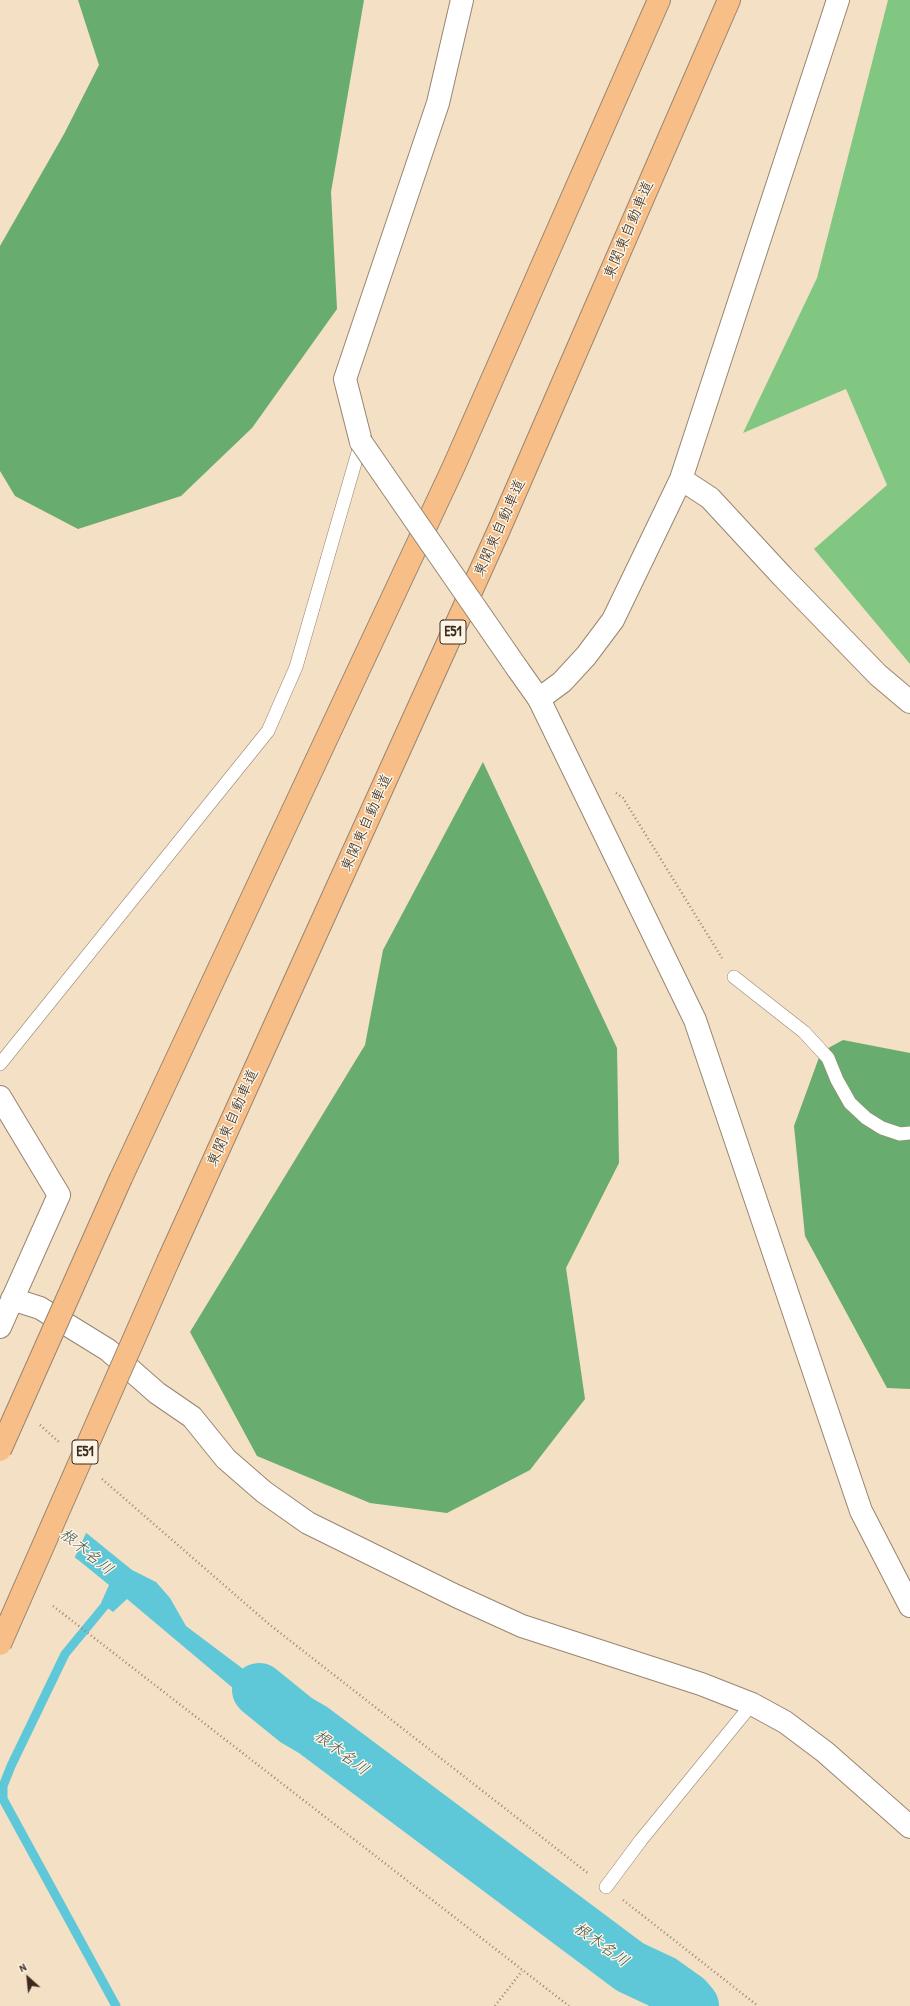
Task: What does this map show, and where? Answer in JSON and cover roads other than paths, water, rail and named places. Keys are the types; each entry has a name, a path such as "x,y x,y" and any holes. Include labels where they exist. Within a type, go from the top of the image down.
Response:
{"highway":[{"path":"0,1450 121,1178 454,466 659,0"},
{"name":"東関東自動車道","path":"0,1644 169,1260 498,532 729,0"}],"street":[{"path":"462,0 438,103 345,379 361,442 540,699 695,1020 861,1511 910,1606"},
{"path":"540,699 562,682 586,656 613,620 681,479 838,0"},
{"path":"681,479 710,498 783,577 867,664 910,702"},
{"path":"0,1097 59,1195 0,1327"},
{"path":"12,1299 40,1308 108,1350 157,1393 192,1417 226,1459 264,1492 308,1523 456,1596 522,1626 701,1684 752,1704 785,1722 825,1752 910,1827"}],"lane":[{"path":"0,1064 268,731 296,667 361,442"},
{"path":"734,977 804,1032 828,1058 837,1080 850,1103 866,1118 882,1128 900,1134 910,1133"},
{"path":"606,1887 641,1840 752,1704"}],"water":[{"path":"0,1463 132,1570 156,1582 170,1598 186,1626 331,1735 292,1733 246,1699 127,1599 113,1612 101,1603 109,1585 0,1500"}],"waterway":[{"path":"112,1597 65,1654 11,1766 3,1786 3,1799 116,2006"},
{"name":"根木名川","path":"259,1690 296,1720 313,1730 630,1967 662,1982 686,1999 692,2006"}]}
